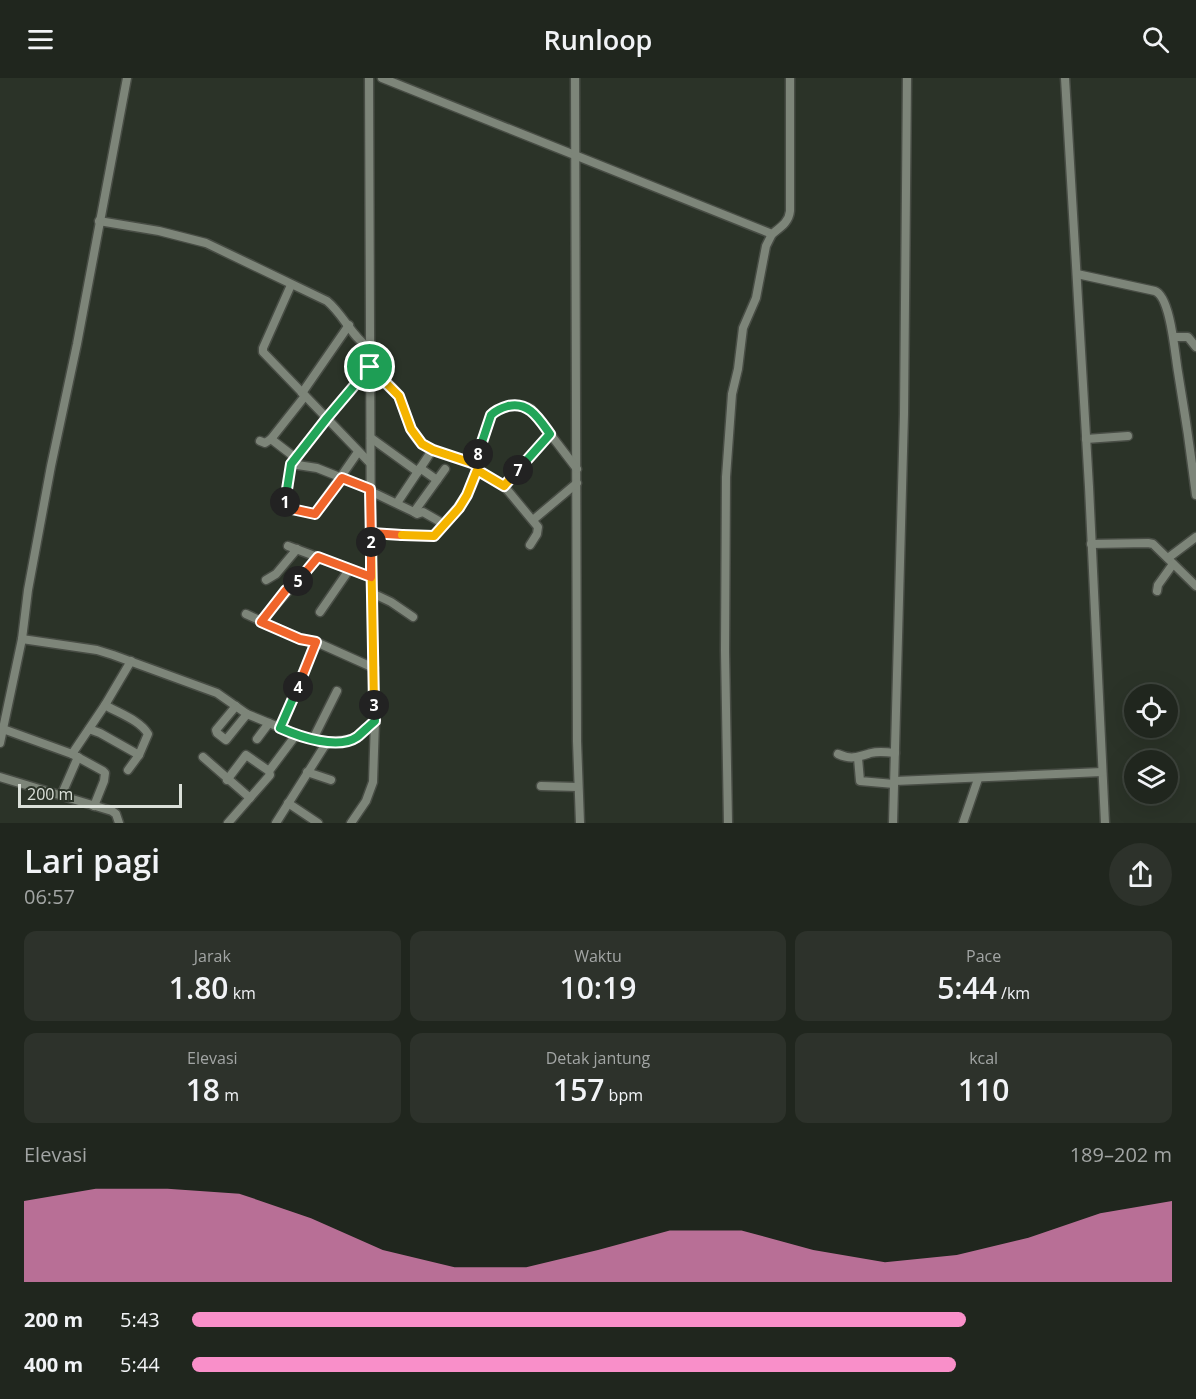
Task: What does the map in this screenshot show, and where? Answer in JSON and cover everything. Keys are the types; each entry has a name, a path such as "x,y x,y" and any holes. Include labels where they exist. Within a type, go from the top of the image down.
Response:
{"street":[{"path":"0,743 22,639 28,590 51,466 77,344 127,78"},
{"path":"351,823 366,801 373,782 375,721 370,490 369,78"},
{"path":"382,78 772,234"},
{"path":"575,78 580,823"},
{"path":"728,823 725,651 726,477 732,394 738,369 741,339 750,309 756,298 766,246 772,234 789,217 790,78"},
{"path":"893,823 904,414 907,78"},
{"path":"1065,78 1086,439 1104,823"},
{"path":"99,220 207,243 327,301 337,309 363,344 369,348"},
{"path":"1077,274 1159,292 1181,337 1196,347"},
{"path":"291,285 263,352 370,463"},
{"path":"260,441 265,443 271,439 349,325"},
{"path":"1181,337 1178,371 1196,495"},
{"path":"358,452 315,514 287,508 284,503 294,462 327,418 370,369"},
{"path":"370,369 399,396 415,436 422,444 476,467 504,486 533,520 538,530 530,545"},
{"path":"371,533 434,536 459,508 467,495 491,415 502,408 512,405 531,409 577,469"},
{"path":"504,486 550,434"},
{"path":"1086,439 1128,436"},
{"path":"371,438 437,480"},
{"path":"271,439 294,462 342,478 417,514 423,512 444,524"},
{"path":"397,503 433,450"},
{"path":"414,512 445,469"},
{"path":"533,520 577,483"},
{"path":"1157,591 1171,561 1196,537"},
{"path":"1091,544 1153,544 1196,586"},
{"path":"266,580 276,574 292,548 371,577"},
{"path":"261,622 286,590 297,584 318,557"},
{"path":"320,612 349,570"},
{"path":"372,593 391,602 413,617"},
{"path":"246,614 300,639 316,642 374,668"},
{"path":"22,639 97,650 131,661 217,693 247,714 296,735 313,739 327,742 356,738 375,721"},
{"path":"280,728 316,642"},
{"path":"61,796 75,756 89,729 131,661"},
{"path":"313,739 337,692"},
{"path":"105,705 147,731 148,734 139,755 128,770"},
{"path":"236,706 216,730 217,734 226,740 247,714"},
{"path":"257,739 269,723"},
{"path":"3,729 75,756 105,773 94,806"},
{"path":"89,729 139,755"},
{"path":"228,823 270,775 269,771 296,735"},
{"path":"276,823 327,742"},
{"path":"838,754 847,758 858,758 879,752 895,753"},
{"path":"228,780 246,755 269,771"},
{"path":"203,757 250,798"},
{"path":"858,758 860,781 978,779 1102,772"},
{"path":"307,772 331,780"},
{"path":"0,777 112,811 119,823"},
{"path":"963,823 978,779"},
{"path":"541,786 578,787"},
{"path":"288,803 318,823"}],"route":[{"path":"370,367 291,464 284,503 287,508 315,514 342,478 370,489 371,577 375,721 356,738 327,742 296,735 280,728 316,642 300,639 261,622 286,590 297,584 318,557 371,577 371,533 434,536 459,508 477,470 504,486 550,434 531,409 512,405 495,411 491,415 475,464 433,450 422,444 415,436 399,396 370,367"}]}
